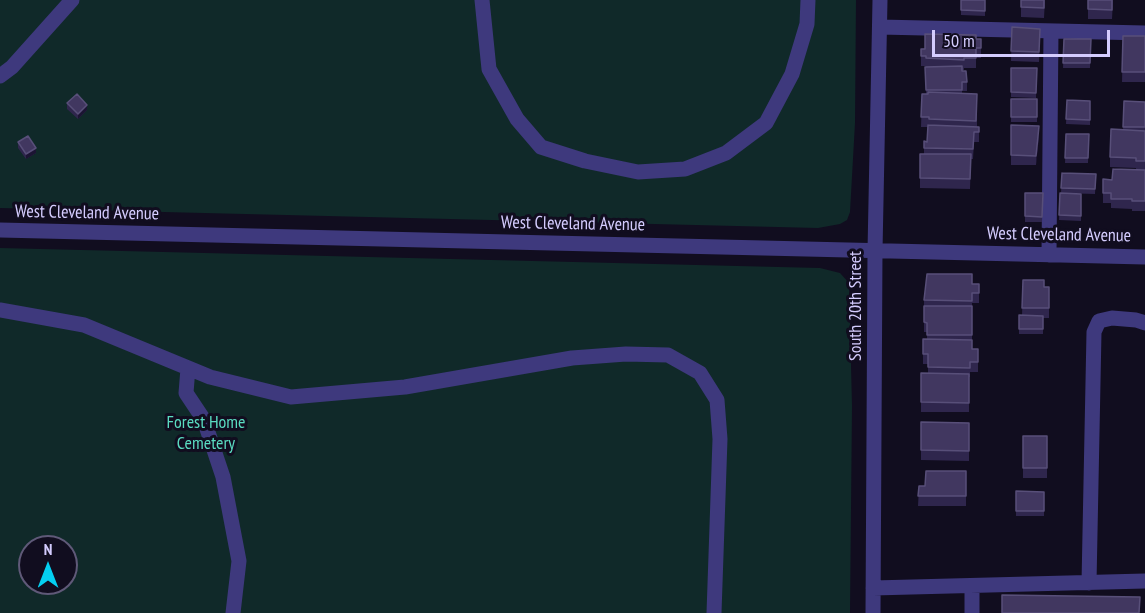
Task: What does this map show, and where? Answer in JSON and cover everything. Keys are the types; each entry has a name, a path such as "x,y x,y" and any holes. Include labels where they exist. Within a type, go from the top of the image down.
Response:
{"street":[{"path":"0,76 12,67 72,0"},
{"path":"482,0 489,69 517,118 541,147 585,161 638,172 685,169 726,153 766,123 792,74 807,24 808,0"},
{"name":"South 20th Street","path":"873,613 875,251 880,0"},
{"path":"880,27 1145,33"},
{"path":"1049,255 1051,31"},
{"name":"West Cleveland Avenue","path":"0,230 1145,257"},
{"path":"0,310 84,325 210,377 291,397 405,387 572,358 626,354 668,355 700,373 717,400 720,439 714,613"},
{"path":"1089,583 1094,332 1099,321 1113,318 1145,323"},
{"path":"188,368 186,393 204,420 223,477 239,561 233,613"},
{"path":"873,588 1145,581"},
{"path":"972,586 972,613"}],"green space":[{"path":"0,0 856,0 855,123 850,212 847,220 840,224 818,228 0,208"},
{"name":"Forest Home Cemetery","path":"0,248 820,268 840,273 849,283 852,406 850,613 0,613"}],"building":[{"path":"961,0 985,0 985,11 961,10"},
{"path":"1021,0 1044,0 1044,8 1021,7"},
{"path":"1088,0 1112,0 1112,10 1088,9"},
{"path":"1012,27 1040,29 1039,52 1011,51"},
{"path":"925,34 976,35 976,39 981,39 981,48 976,48 976,58 964,58 964,60 926,58 926,56 921,56 921,49 925,49"},
{"path":"1123,36 1145,36 1145,72 1122,72"},
{"path":"1064,39 1091,39 1090,63 1063,63"},
{"path":"962,66 962,71 966,71 967,82 962,82 962,90 926,90 925,67"},
{"path":"1011,68 1037,68 1036,93 1011,92"},
{"path":"928,92 977,94 976,121 921,117 922,94 928,94"},
{"path":"77,94 87,105 78,114 67,103"},
{"path":"1011,99 1037,99 1037,117 1011,117"},
{"path":"1067,100 1090,101 1090,120 1066,119"},
{"path":"1124,101 1145,102 1145,127 1123,127"},
{"path":"928,125 979,127 979,132 974,132 973,149 924,148 924,141 927,142"},
{"path":"1011,125 1039,126 1036,156 1011,155"},
{"path":"1111,129 1145,131 1145,161 1136,161 1136,158 1110,157"},
{"path":"1066,134 1089,134 1088,158 1065,158"},
{"path":"28,136 36,148 26,154 18,142"},
{"path":"920,154 971,154 970,179 920,178"},
{"path":"1113,169 1145,170 1145,201 1111,199 1111,193 1103,193 1103,179 1112,180"},
{"path":"1062,173 1096,174 1095,189 1061,188"},
{"path":"1025,193 1043,193 1042,217 1025,216"},
{"path":"1060,193 1081,194 1081,216 1059,215"},
{"path":"927,274 972,274 972,284 979,284 979,293 972,293 972,301 924,300"},
{"path":"1023,280 1044,280 1044,287 1049,287 1049,308 1022,308"},
{"path":"924,306 972,306 972,335 927,335"},
{"path":"1019,315 1043,316 1043,329 1019,329"},
{"path":"923,339 972,340 972,349 978,349 978,362 970,362 970,368 928,367 928,354 923,354"},
{"path":"921,373 969,374 969,403 921,402"},
{"path":"921,422 969,423 969,451 921,450"},
{"path":"1023,436 1047,436 1047,468 1023,468"},
{"path":"926,471 966,471 966,496 918,496 919,486 925,486"},
{"path":"1016,491 1044,492 1044,511 1016,511"},
{"path":"1002,595 1140,597 1139,613 1002,613"}]}
